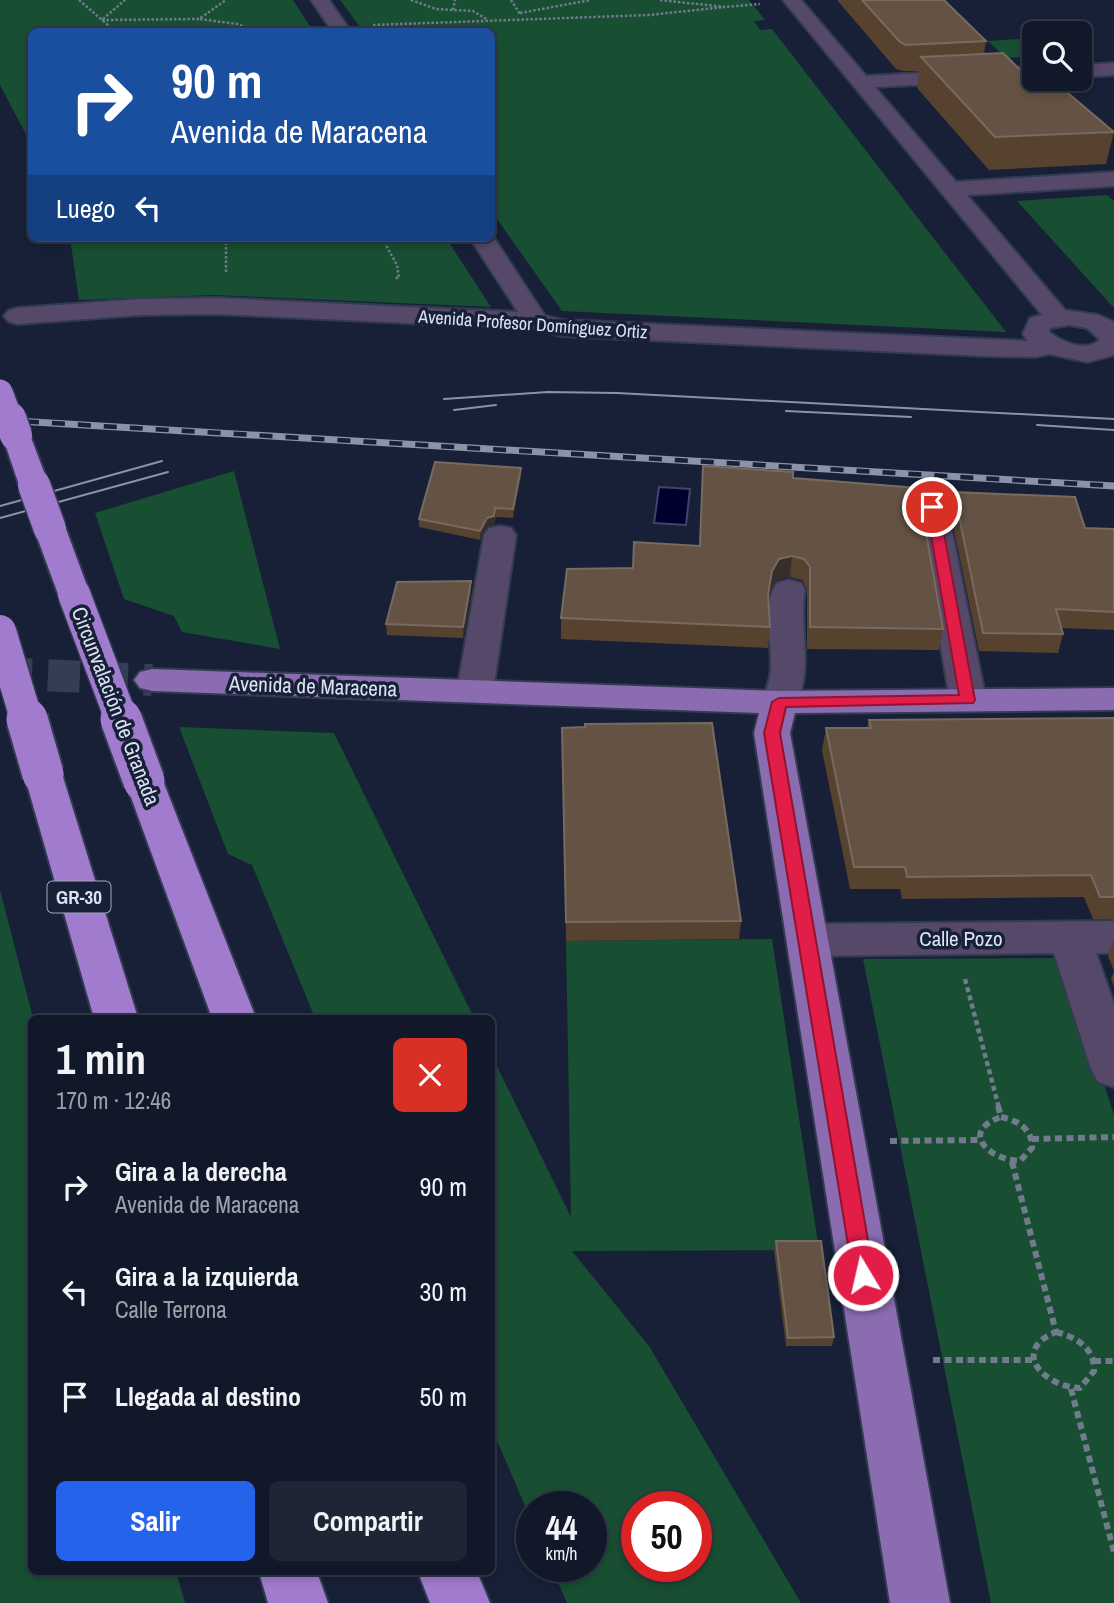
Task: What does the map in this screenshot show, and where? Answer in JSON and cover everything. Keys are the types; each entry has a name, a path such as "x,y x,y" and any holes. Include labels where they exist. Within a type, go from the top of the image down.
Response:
{"highway":[{"name":"Circunvalación de Granada","path":"0,392 233,1015"},
{"name":"GR-30","path":"0,631 115,1015"},
{"path":"289,1575 298,1603"},
{"path":"448,1575 460,1603"}],"main road":[{"name":"Avenida de Maracena","path":"152,680 779,702 1114,699"},
{"path":"779,702 772,733 920,1603"}],"street":[{"path":"320,0 339,28"},
{"path":"792,0 1058,318 1039,323 1036,329 1036,334 1049,346"},
{"path":"1092,70 1114,69"},
{"path":"860,82 1022,75"},
{"path":"951,189 1114,179"},
{"path":"485,242 536,321"},
{"name":"Avenida Profesor Domínguez Ortiz","path":"17,316 141,307 219,306 536,321 561,328 943,346 1035,349 1049,346 1084,353 1104,349 1114,341 1108,330 1092,321 1058,318"},
{"path":"932,507 968,700"},
{"path":"475,691 500,535"},
{"path":"779,702 788,676 786,606 789,590"},
{"name":"Calle Pozo","path":"807,940 1114,937"},
{"path":"1070,938 1114,1069"}],"path":[{"path":"79,0 111,28"},
{"path":"102,20 125,0"},
{"path":"199,19 226,0"},
{"path":"411,0 436,9 473,11 489,21"},
{"path":"453,10 455,0"},
{"path":"511,0 521,18"},
{"path":"520,13 591,0"},
{"path":"660,0 725,7"},
{"path":"368,25 649,15 760,4"},
{"path":"102,20 199,19 248,28"},
{"path":"384,242 397,265 399,278 386,277"},
{"path":"962,967 1001,1117"},
{"path":"1001,1117 1017,1121 1030,1132 1031,1152 1020,1161 1004,1161 988,1153 980,1140 982,1126 987,1121 1001,1117"},
{"path":"1032,1139 1114,1137"},
{"path":"889,1141 980,1140"},
{"path":"1012,1162 1056,1332"},
{"path":"1056,1332 1066,1334 1084,1344 1094,1360 1092,1377 1080,1388 1071,1389 1052,1384 1038,1369 1034,1360 1036,1344 1041,1338 1056,1332"},
{"path":"932,1360 1034,1360"},
{"path":"1094,1360 1114,1361"},
{"path":"1071,1389 1114,1552"}],"green space":[{"path":"0,0 293,0 311,28 28,28 28,138 0,85"},
{"path":"340,0 749,0 765,20 754,21 760,30 772,29 1006,332 562,311 495,216 495,28 361,28"},
{"path":"1022,39 1022,57 1006,58 988,41"},
{"path":"1107,195 1114,201 1114,308 1017,201"},
{"path":"71,242 449,242 491,307 214,295 79,300"},
{"path":"234,471 280,649 182,632 174,616 124,599 95,513"},
{"path":"179,727 334,733 473,1015 314,1015 252,865 228,854"},
{"path":"0,890 32,1015 28,1015 28,1575 177,1575 185,1603 0,1603"},
{"path":"772,939 819,1250 572,1251 649,1346 801,1603 567,1603 558,1582 607,1582 607,1491 519,1491 495,1436 495,1062 571,1217 566,941"},
{"path":"1063,958 1114,1115 1114,1603 991,1603 863,959"}],"shaded area":[{"path":"659,487 690,489 686,525 654,523"}],"building":[{"path":"862,0 944,0 986,41 906,45 900,42"},
{"path":"1003,53 1022,71 1022,91 1066,91 1114,132 995,137 921,57"},
{"path":"435,462 521,468 513,509 495,508 494,516 487,518 480,531 419,519"},
{"path":"703,466 793,472 793,478 918,488 943,629 810,627 810,567 804,559 792,556 779,559 772,571 768,594 770,627 561,618 567,569 633,568 634,542 700,546"},
{"path":"954,492 1075,497 1085,528 1114,529 1114,612 1056,609 1063,634 983,633"},
{"path":"471,581 463,627 386,624 397,582"},
{"path":"1114,718 1114,897 1100,897 1091,875 907,877 905,867 854,867 826,728 871,728 869,720"},
{"path":"712,723 741,921 566,922 562,728 585,727 585,724"},
{"path":"776,1241 821,1241 834,1337 788,1338"}],"tunnel":[{"path":"0,673 152,680"}],"tram line":[{"path":"444,399 548,392 617,393 1114,419"},
{"path":"454,410 496,405"},
{"path":"786,411 911,417"},
{"path":"1037,425 1114,430"},
{"path":"0,506 162,461"},
{"path":"0,518 168,472"}],"railway":[{"path":"0,420 1114,486"}],"route":[{"path":"863,1275 772,733 779,702 968,700 932,507"}]}
